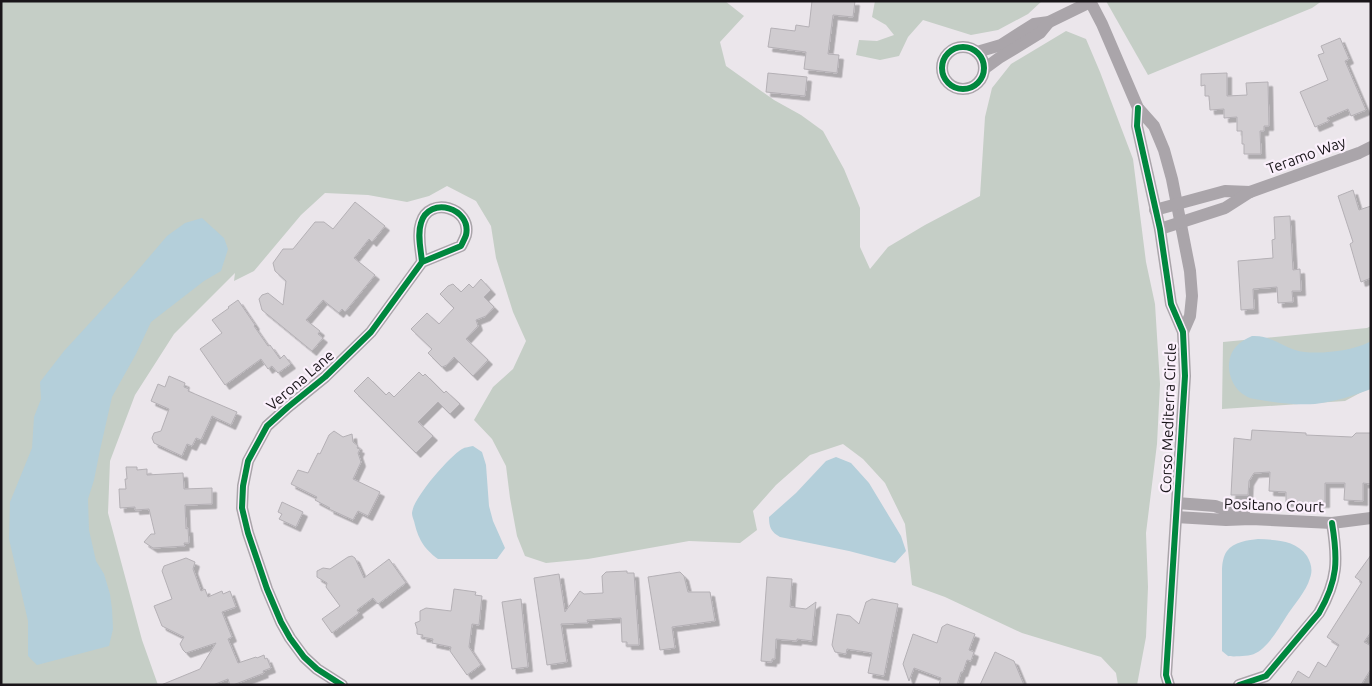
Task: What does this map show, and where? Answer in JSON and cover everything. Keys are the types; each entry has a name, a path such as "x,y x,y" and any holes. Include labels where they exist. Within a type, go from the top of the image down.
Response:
{"street":[{"path":"984,70 982,58 977,52 964,46 952,49 942,60 943,77 948,83 961,89 974,86 980,81 984,70 1006,48 1040,33 1049,22 1090,2"},
{"name":"Corso Mediterra Circle","path":"1090,2 1102,24 1138,108 1154,126 1164,150 1172,179 1190,272 1192,296 1190,316 1183,332"},
{"path":"977,52 993,48 1006,48"},
{"name":"Corso Mediterra Circle","path":"1138,108 1137,126 1160,230 1171,304 1183,332 1185,376 1166,682"},
{"name":"Teramo Way","path":"1160,230 1225,208 1250,192 1360,153 1371,147"},
{"name":"Teramo Way","path":"1156,210 1225,192 1250,192"},
{"path":"433,208 451,208 461,215 466,224 466,235 461,246 422,262 421,221 426,213 433,208"},
{"name":"Verona Lane","path":"342,685 317,669 304,657 281,622 248,533 242,508 248,460 267,426 325,377 371,332 422,262"},
{"path":"1177,503 1215,506 1251,519"},
{"name":"Positano Court","path":"1176,517 1332,523 1371,518"},
{"path":"1239,685 1266,680 1319,613 1329,595 1335,574 1336,559 1332,523"}],"shaded area":[{"path":"1,1 725,1 744,16 720,42 726,66 774,100 801,115 823,131 844,169 860,208 860,247 870,269 888,247 980,196 985,117 992,88 1011,64 1066,31 1086,39 1133,159 1146,262 1155,304 1160,384 1157,444 1146,533 1148,587 1146,637 1137,685 1118,685 1116,673 1101,657 1022,633 945,597 912,585 905,524 885,483 863,459 843,444 810,455 776,485 753,511 757,530 740,543 689,541 588,559 546,563 525,556 517,536 506,466 492,439 474,420 493,387 513,369 526,341 513,312 496,258 491,226 476,201 447,186 429,196 407,202 368,195 325,193 301,215 254,271 234,281 235,273 174,334 135,395 110,461 108,513 142,640 158,685 1,685"},
{"path":"875,1 1042,1 1028,14 998,30 971,35 923,20 908,37 899,56 880,60 856,55 859,40 877,41 894,35 886,25 872,17"},
{"path":"1106,1 1322,1 1312,8 1148,75"},
{"path":"1371,326 1371,387 1345,401 1222,409 1223,342 1367,328"}],"water":[{"path":"202,218 224,238 228,249 221,271 204,281 151,322 112,397 88,499 89,530 96,561 104,574 110,594 113,629 109,646 37,665 28,656 28,621 9,539 10,502 32,448 34,417 41,399 40,382 64,351 167,236 185,223"},
{"path":"1252,336 1269,339 1295,350 1312,353 1345,350 1371,341 1371,389 1329,402 1315,404 1281,403 1248,397 1242,394 1233,383 1229,364 1233,350"},
{"path":"473,446 482,452 486,465 489,506 493,521 505,548 497,559 438,559 428,551 419,538 412,515 414,506 432,478 449,460 462,449"},
{"path":"836,457 851,463 869,483 901,536 906,551 895,563 849,551 780,537 771,529 769,517 796,493 826,461"},
{"path":"1258,539 1285,542 1297,547 1307,556 1311,567 1311,575 1303,593 1264,648 1252,655 1228,656 1222,651 1222,571 1224,558 1227,551 1233,545"}],"building":[{"path":"812,1 855,1 853,17 833,15 828,54 839,55 837,73 804,69 806,52 768,47 771,28 795,31 796,25 809,27"},
{"path":"1340,38 1349,59 1345,61 1366,110 1351,116 1348,109 1327,118 1329,121 1315,127 1300,92 1328,80 1318,55 1324,53 1321,46"},
{"path":"768,73 807,77 805,96 766,92"},
{"path":"1227,73 1227,96 1247,95 1246,83 1268,82 1269,126 1264,126 1264,131 1260,131 1261,154 1244,154 1242,131 1237,131 1237,117 1224,118 1224,109 1210,110 1209,96 1205,96 1205,85 1201,86 1201,74"},
{"path":"1353,190 1359,210 1371,206 1371,278 1361,282 1350,244 1353,242 1338,196"},
{"path":"355,202 385,226 372,242 369,239 354,258 375,275 345,312 342,309 339,313 323,300 306,320 320,331 318,334 323,338 312,351 262,310 259,299 262,295 268,293 283,305 286,281 275,271 273,263 283,249 293,249 315,222 324,222 333,229"},
{"path":"1290,216 1293,270 1300,269 1301,291 1292,291 1293,302 1278,303 1277,287 1253,289 1254,309 1241,310 1238,261 1273,258 1272,240 1275,239 1274,217"},
{"path":"481,279 491,290 484,297 494,307 486,316 476,320 478,326 466,339 488,360 473,376 454,357 447,365 442,367 428,353 432,349 411,329 427,313 439,324 454,308 440,294 448,286 453,284 461,292 469,284 473,288"},
{"path":"238,300 268,346 270,345 280,359 284,355 291,364 278,373 272,366 268,369 261,359 225,385 200,349 222,333 212,320"},
{"path":"419,372 423,376 425,374 444,393 446,391 460,404 450,414 438,402 418,422 433,436 416,453 354,391 368,377 386,395 389,392 394,397"},
{"path":"169,376 185,383 184,387 189,389 188,391 237,412 231,425 212,416 201,440 196,438 192,446 187,444 182,456 154,443 152,438 154,433 161,431 169,409 151,401 158,384 165,387"},
{"path":"1252,430 1352,437 1356,433 1371,433 1371,484 1363,483 1363,501 1344,500 1345,483 1325,483 1325,503 1286,502 1286,492 1269,491 1270,472 1254,473 1249,481 1248,495 1231,495 1234,438 1251,440"},
{"path":"334,431 343,437 352,434 353,442 360,449 358,453 361,462 353,479 380,492 368,516 358,511 353,520 329,509 315,500 317,497 291,484 298,470 308,473 329,435"},
{"path":"126,467 137,467 137,470 147,469 147,475 183,473 184,489 212,488 212,504 185,505 186,529 188,528 189,543 184,543 185,546 153,548 144,542 151,534 155,534 149,509 135,510 135,507 120,508 119,489 126,489"},
{"path":"282,502 303,512 296,527 279,519 282,514 278,512"},
{"path":"1371,555 1371,632 1364,642 1371,646 1371,669 1361,685 1290,685 1298,671 1309,678 1318,662 1326,667 1339,645 1327,637 1362,582 1355,577"},
{"path":"352,556 355,558 364,578 389,559 406,583 378,604 373,598 357,610 359,613 332,633 322,619 340,606 326,587 327,583 317,577 317,571 323,568 330,569"},
{"path":"186,558 195,562 193,569 201,591 205,589 208,597 222,591 223,594 230,591 236,607 222,612 232,637 228,639 238,663 264,655 271,668 263,671 264,673 233,685 230,685 228,679 213,685 161,685 200,669 216,643 186,653 180,644 184,637 162,626 154,606 172,599 162,571 164,566"},
{"path":"627,571 627,573 634,573 639,645 627,645 627,642 622,642 621,618 587,620 588,623 561,624 567,662 547,665 534,578 559,574 565,612 580,591 584,594 603,593 602,576 606,572"},
{"path":"680,572 684,576 688,592 710,592 715,621 672,627 675,648 660,650 648,577"},
{"path":"767,577 792,579 790,607 806,609 816,602 812,641 776,639 775,659 772,659 772,662 761,661"},
{"path":"454,589 476,592 475,595 482,596 479,625 472,624 469,647 481,665 467,675 450,651 451,647 432,643 433,639 417,634 415,623 420,621 420,611 426,608 451,611"},
{"path":"521,599 528,667 512,669 502,602"},
{"path":"872,599 898,604 884,676 868,673 872,653 847,649 846,654 835,652 832,645 837,614 850,616 859,624 866,602"},
{"path":"947,624 975,634 969,650 974,652 971,661 967,660 957,685 939,685 941,678 914,668 909,681 903,664 913,634 937,643 942,627"},
{"path":"995,652 1014,661 1024,685 980,685"}],"cycle path":[{"path":"967,47 975,50 981,56 984,68 981,80 975,86 959,89 951,86 945,80 942,64 945,56 951,50 967,47"},
{"path":"1138,108 1137,126 1160,229 1171,304 1183,332 1185,376 1166,675 1169,685"},
{"path":"342,685 317,669 304,657 281,622 267,589 248,533 242,508 243,486 248,461 267,426 325,377 371,332 422,262 461,246 466,235 466,226 463,218 457,212 449,208 440,207 432,209 425,214 419,232 422,262"},
{"path":"1239,685 1266,676 1319,613 1330,590 1335,570 1336,559 1332,523"}]}
